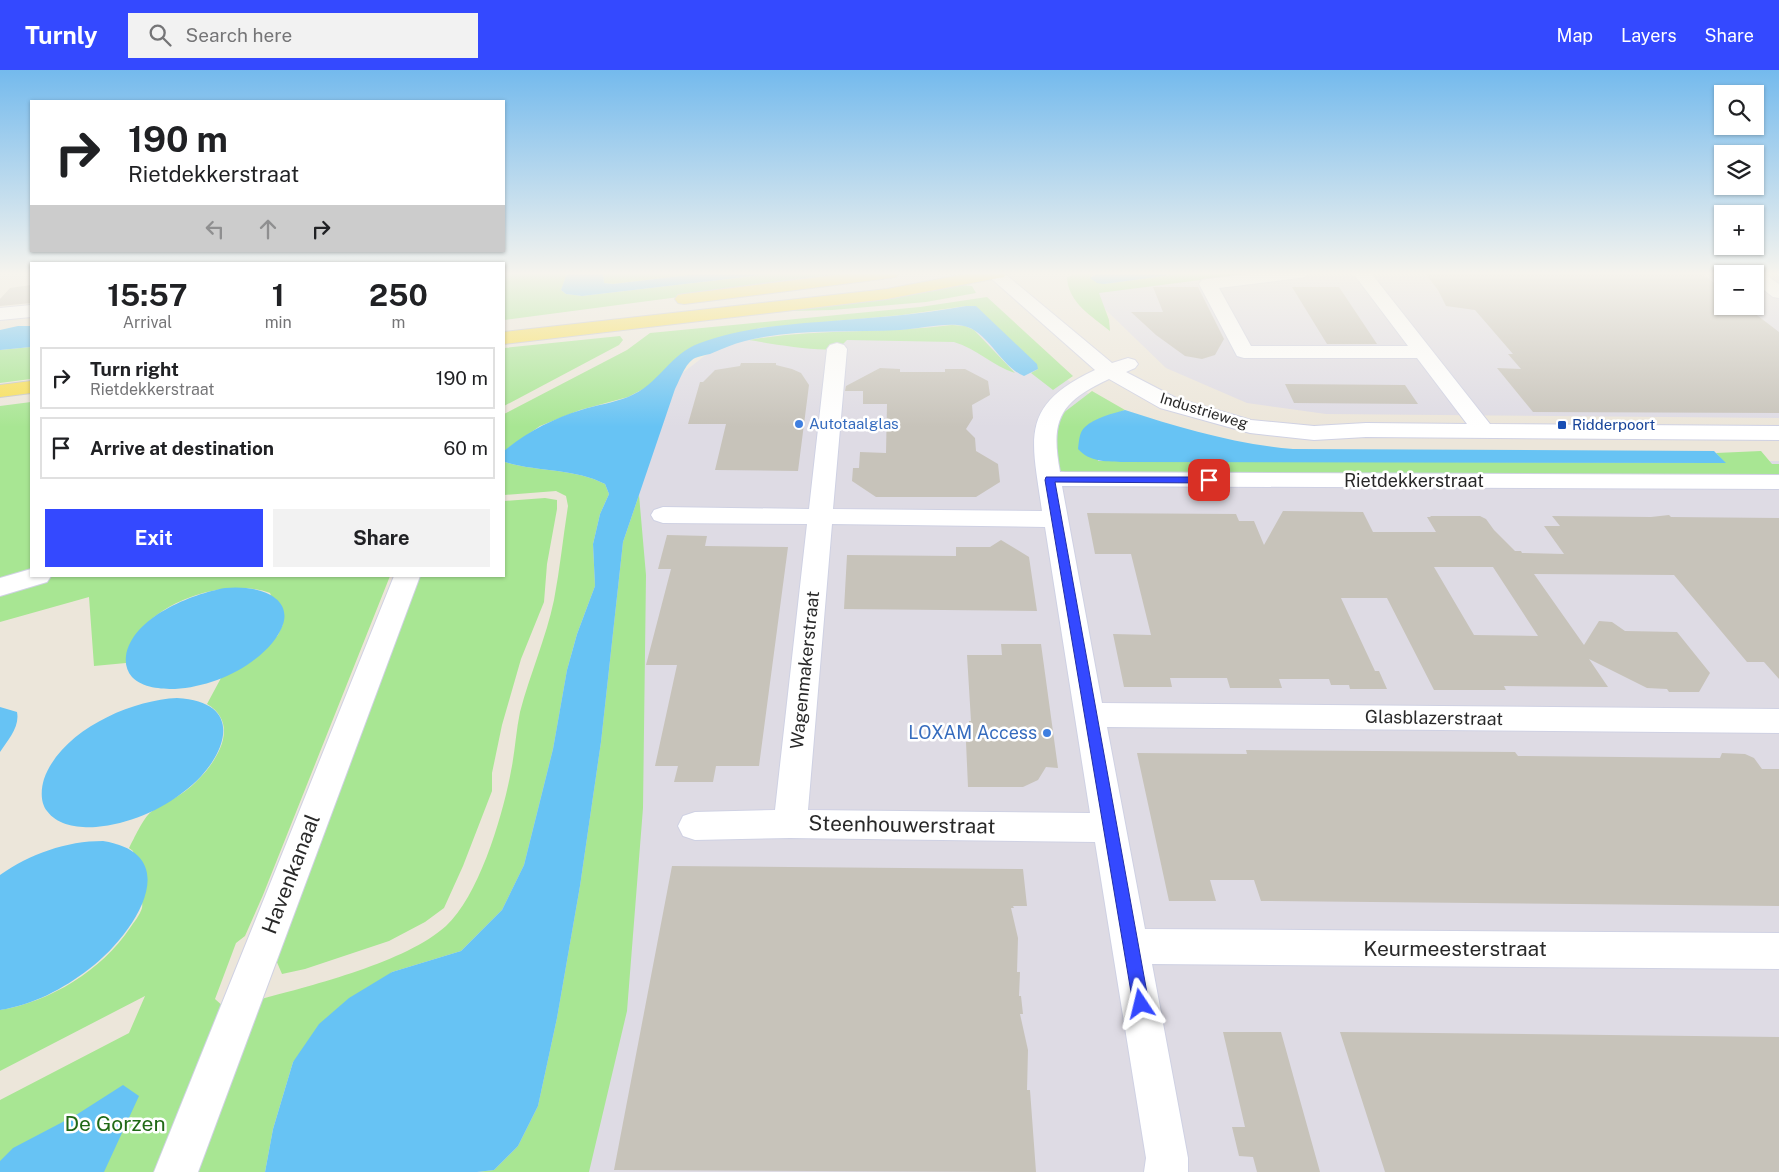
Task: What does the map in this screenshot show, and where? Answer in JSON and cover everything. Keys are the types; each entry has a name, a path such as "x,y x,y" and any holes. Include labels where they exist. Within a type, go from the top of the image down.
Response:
{"main road":[{"path":"505,338 622,324"},
{"path":"0,391 30,387"}],"street":[{"name":"Industrieweg","path":"1063,324 1168,403 1250,426 1314,433 1366,430 1779,433"},
{"name":"Industrieweg","path":"1074,324 1118,367"},
{"path":"1229,324 1244,352 1423,352"},
{"path":"1402,324 1484,431"},
{"name":"Wagenmakerstraat","path":"790,824 837,349"},
{"path":"1118,367 1073,391 1054,409 1046,424 1044,438 1089,715 1131,946 1166,1158 1166,1172"},
{"name":"Rietdekkerstraat","path":"1050,480 1779,482"},
{"path":"663,515 1056,519"},
{"path":"0,587 35,577"},
{"name":"Havenkanaal","path":"176,1172 407,577"},
{"name":"Glasblazerstraat","path":"1089,715 1779,722"},
{"name":"Steenhouwerstraat","path":"695,826 790,824 1110,828"},
{"name":"Keurmeesterstraat","path":"1131,946 1779,951"}],"shaded area":[{"path":"895,324 983,324 1192,462 1779,461 1779,1172 400,1172 659,391 724,341"},
{"path":"1121,324 1779,324 1779,418 1326,414 1247,403 1166,368"}],"green space":[{"path":"739,324 798,324 759,328 663,372 649,386 628,397 580,410 540,426 505,450 505,413 627,350 650,333"},
{"path":"987,324 1017,324 1073,376 1053,390 1031,373 1038,369"},
{"path":"1102,324 1109,324 1110,331"},
{"path":"952,325 965,326 974,330 1015,373 954,342 847,340 838,348 820,349 749,340 825,332 927,328"},
{"path":"620,336 623,340 619,345 505,405 505,348"},
{"path":"30,347 30,379 0,383 0,350"},
{"path":"1092,391 1125,410 1091,423 1098,461 1725,463 1716,453 1761,451 1772,464 1779,464 1779,476 1070,473 1053,469 1058,417"},
{"name":"De Gorzen","path":"30,402 30,577 390,577 263,895 245,936 236,943 215,999 224,1007 158,1172 0,1172 0,1100 129,1033 145,996 0,1071 0,1010 37,1000 73,982 105,957 130,928 140,913 142,903 133,851 129,848 148,815 194,784 204,774 220,750 223,725 218,714 207,704 221,678 257,657 278,635 283,624 270,593 251,589 229,588 205,592 183,600 162,611 144,626 132,643 126,663 94,666 89,597 0,622 0,406"},
{"path":"505,462 581,475 605,484 609,494 600,514 593,544 595,586 577,634 567,670 553,749 524,865 502,910 461,951 392,972 293,1062 273,1129 265,1172 193,1172 261,999 358,971 408,951 429,939 446,926 458,913 469,895 488,854 496,831 507,789 520,712 551,614 568,506 566,496 556,491 505,495"},
{"path":"639,495 646,575 643,808 627,1011 589,1172 477,1172 494,1170 518,1146 538,1106 557,1018 580,886 601,742 623,542"},
{"path":"545,498 557,500 547,564 544,602 521,659 502,725 492,773 492,791 463,866 444,908 425,922 389,941 305,969 282,974 276,960 418,577 505,577 505,501"}],"water":[{"path":"995,324 1037,364 1038,369 1024,376 1008,365 973,329 957,325 900,330 783,334 741,342 691,360 675,389 623,542 601,742 580,886 557,1018 538,1106 518,1146 494,1170 477,1172 265,1172 273,1129 293,1062 319,1024 349,998 392,972 461,951 502,910 524,865 553,749 567,670 577,634 595,586 593,544 600,514 609,494 605,484 581,475 505,462 505,450 531,432 550,422 581,410 628,397 639,391 689,348 715,338 774,326"},
{"path":"18,326 30,326 30,347 0,350 0,330"},
{"path":"1125,410 1208,434 1271,447 1293,449 1714,451 1726,463 1121,462 1092,459 1078,449 1080,434 1085,427 1099,418"},
{"path":"239,587 265,592 282,605 284,615 282,627 264,652 241,669 215,681 188,688 152,687 141,684 132,677 127,667 126,656 131,642 139,630 151,619 181,602 225,588"},
{"path":"177,698 200,702 214,710 222,721 223,734 219,749 211,764 200,778 186,790 155,810 120,823 96,827 69,825 57,820 47,811 43,804 42,795 44,779 53,762 65,746 99,721 119,712 158,700"},
{"path":"0,707 17,712 17,723 13,733 0,752"},
{"path":"103,841 129,849 143,863 148,880 144,899 134,919 121,938 105,955 79,976 36,1000 0,1010 0,875 24,861 49,850 76,843"},
{"path":"123,1085 139,1096 104,1172 0,1172 0,1161 13,1148 76,1115"}],"building":[{"path":"1145,324 1217,324 1224,339 1215,355 1202,359 1185,356"},
{"path":"1315,324 1364,324 1377,344 1327,344"},
{"path":"1487,324 1769,324 1779,332 1779,413 1533,412 1497,368 1521,369 1508,354 1513,354"},
{"path":"741,363 776,363 776,365 801,373 809,385 798,471 715,470 726,424 688,424 700,382 703,382 715,370 740,366"},
{"path":"880,368 900,369 900,372 945,372 945,369 965,369 988,381 990,395 972,405 973,418 966,429 975,438 976,451 998,464 1000,482 976,497 876,497 852,481 853,468 859,468 860,452 886,453 887,404 863,404 863,391 845,391 846,386"},
{"path":"1285,384 1405,385 1418,404 1294,403"},
{"path":"1283,511 1363,512 1373,532 1436,532 1427,517 1480,516 1486,519 1515,551 1521,551 1522,553 1564,554 1544,526 1560,526 1552,516 1651,517 1669,515 1671,517 1779,518 1779,679 1764,662 1747,662 1674,575 1534,574 1584,645 1599,621 1612,622 1625,631 1677,632 1710,673 1699,692 1669,692 1667,689 1647,688 1589,659 1608,687 1504,686 1506,690 1434,690 1387,598 1341,598 1375,671 1379,671 1387,689 1350,689 1349,685 1331,685 1329,679 1279,679 1282,688 1230,688 1227,678 1170,678 1172,687 1124,687 1113,634 1151,635 1131,554 1095,554 1087,513 1236,514 1239,521 1254,521 1264,545","holes":["1434,567 1493,567 1538,636 1474,635"]},
{"path":"667,535 707,536 705,546 788,547 759,766 716,766 713,782 674,782 678,766 655,766 677,665 646,665 671,569 658,569"},
{"path":"1001,540 1029,557 1037,611 844,609 847,555 956,556 956,547 990,547"},
{"path":"1001,644 1041,644 1058,768 1046,767 1038,780 1023,787 968,787 966,742 970,742 969,721 971,721 967,655 1002,655"},
{"path":"1246,750 1515,752 1518,756 1720,758 1722,753 1745,754 1754,758 1762,769 1779,769 1779,906 1261,901 1254,880 1210,880 1216,901 1169,901 1137,753 1247,754"},
{"path":"672,866 1023,869 1027,906 1013,906 1014,908 1011,908 1018,938 1017,972 1020,972 1019,996 1021,996 1023,1014 1020,1014 1028,1050 1027,1090 1030,1090 1036,1172 614,1170"},
{"path":"1223,1032 1281,1032 1320,1172 1257,1172 1253,1157 1239,1156 1232,1127 1245,1127"},
{"path":"1340,1032 1779,1037 1779,1172 1385,1172"}],"place":[{"name":"Autotaalglas","path":"799,424"},
{"name":"Ridderpoort","path":"1562,425"},
{"name":"LOXAM Access","path":"1047,733"}],"route":[{"path":"1141,1004 1089,715 1050,480 1209,480"}]}
